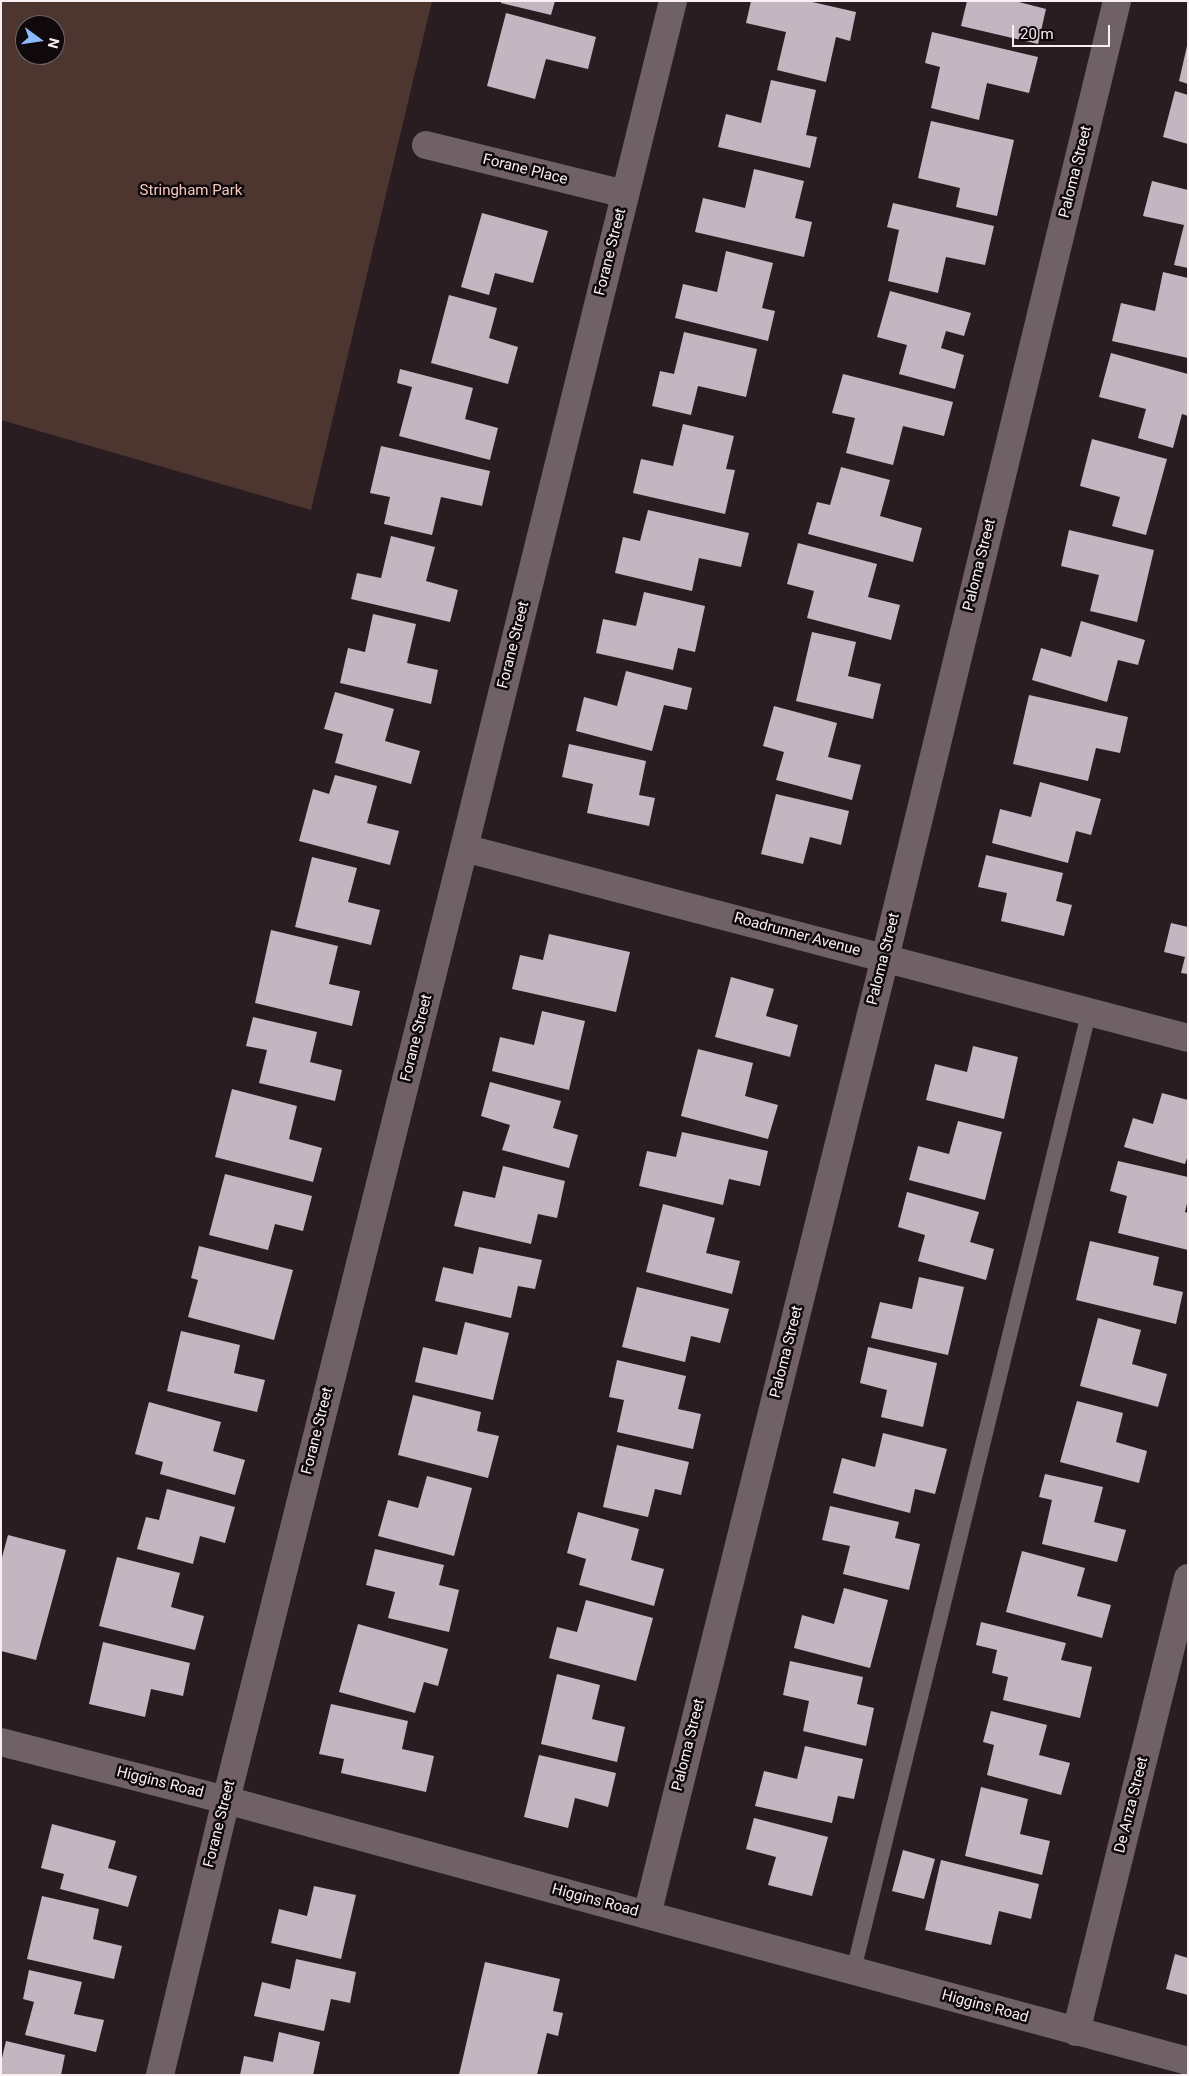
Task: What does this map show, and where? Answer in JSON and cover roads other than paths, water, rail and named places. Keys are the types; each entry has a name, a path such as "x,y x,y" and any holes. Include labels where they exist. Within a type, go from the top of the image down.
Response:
{"street":[{"name":"Forane Street","path":"160,2075 226,1800 673,1"},
{"name":"Paloma Street","path":"646,1915 885,958 1117,1"},
{"name":"Forane Place","path":"426,145 625,194"},
{"name":"Roadrunner Avenue","path":"464,848 1188,1038"},
{"name":"De Anza Street","path":"1076,2032 1188,1578"},
{"name":"Higgins Road","path":"1,1742 226,1800 853,1972 1188,2061"}],"lane":[{"path":"853,1972 1089,1012"}],"park label":[{"name":"Stringham Park","path":"191,191"}]}
